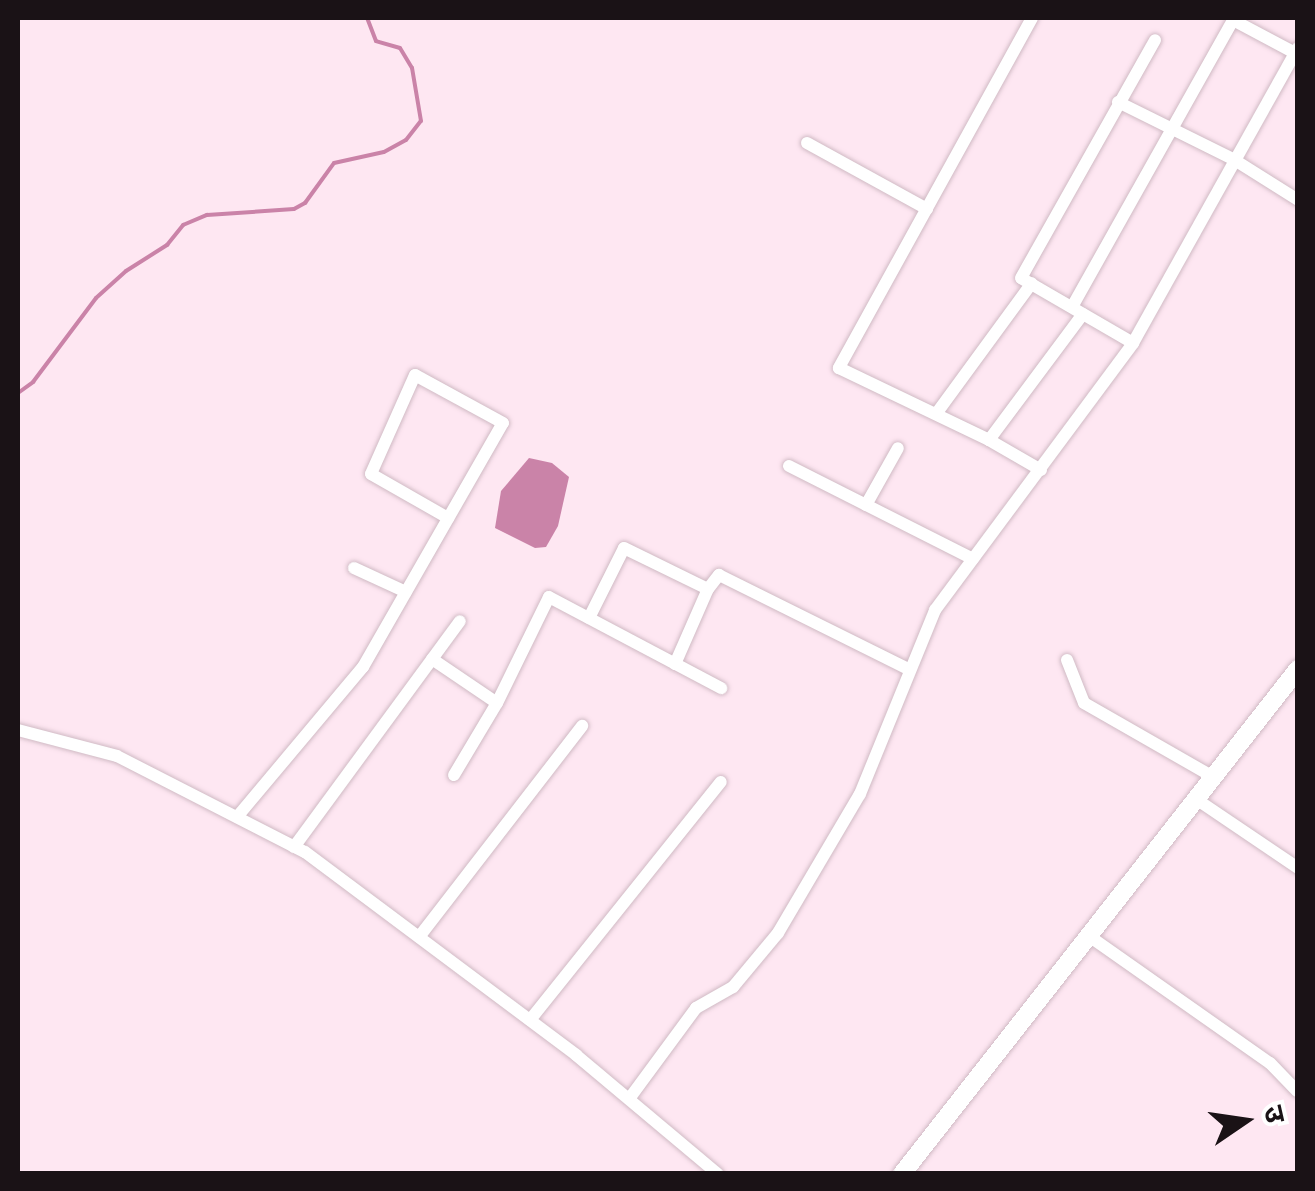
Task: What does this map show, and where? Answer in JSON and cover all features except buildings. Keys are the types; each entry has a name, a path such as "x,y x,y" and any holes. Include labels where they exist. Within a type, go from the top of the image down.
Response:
{"main road":[{"path":"902,1174 1298,669"}],"street":[{"path":"1032,18 839,368 989,440 1040,470"},
{"path":"629,1099 696,1008 733,987 778,932 860,794 908,668 935,610 1133,344 1296,50 1233,20 1078,311 989,440"},
{"path":"1133,344 1021,278 1155,40"},
{"path":"1118,102 1233,159 1298,200"},
{"path":"807,143 927,209"},
{"path":"936,414 1032,283"},
{"path":"238,818 363,667 503,423 415,374 371,474 448,518"},
{"path":"866,505 898,448"},
{"path":"789,466 974,559"},
{"path":"589,618 624,548 708,589"},
{"path":"354,568 406,592"},
{"path":"674,664 708,589 719,575 908,668"},
{"path":"454,776 497,704 549,597 721,688"},
{"path":"294,846 460,621"},
{"path":"432,658 497,704"},
{"path":"1067,660 1084,703 1213,777"},
{"path":"419,937 582,726"},
{"path":"18,730 118,756 294,846 530,1020 718,1174"},
{"path":"530,1020 721,782"},
{"path":"1196,799 1298,868"},
{"path":"1090,936 1270,1062 1297,1092"}],"shaded area":[{"path":"529,458 552,463 569,477 558,526 546,547 535,548 495,528 501,491"}],"waterway":[{"path":"18,393 33,382 96,298 126,271 167,245 183,225 207,215 294,209 305,203 334,163 384,152 406,140 421,121 412,68 400,48 376,41 367,18"}]}
